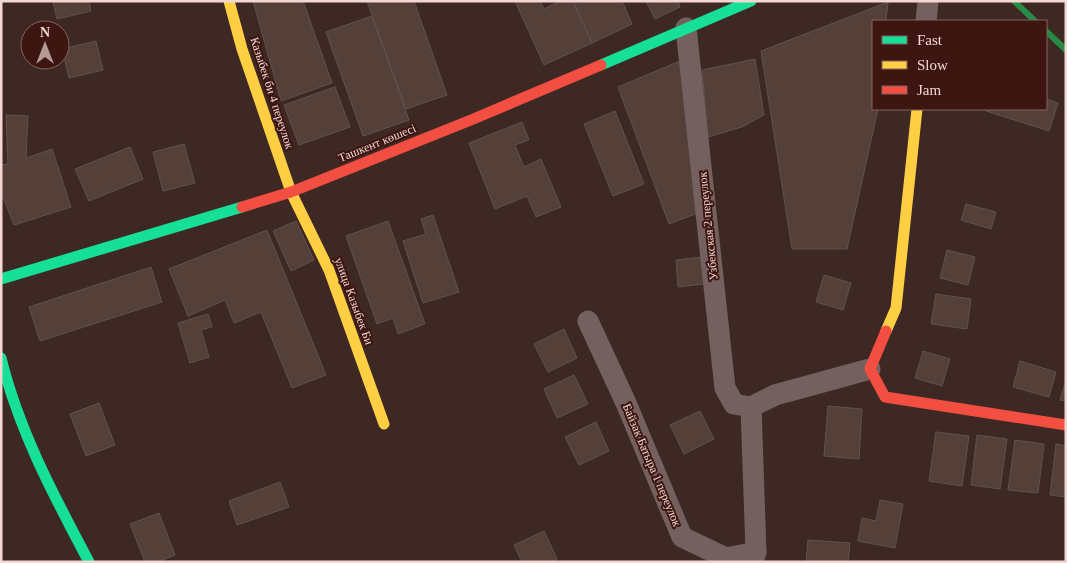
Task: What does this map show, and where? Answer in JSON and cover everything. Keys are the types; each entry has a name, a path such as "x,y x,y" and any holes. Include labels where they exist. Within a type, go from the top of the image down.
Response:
{"main road":[{"name":"Казыбек би 4 переулок","path":"229,1 242,49 291,192"},
{"name":"Ташкент көшесі","path":"1,280 291,192 471,120 751,1"},
{"path":"917,110 896,308 870,369 885,398 1066,425"},
{"name":"улица Казыбек Би","path":"291,192 329,270 384,424"},
{"path":"1,358 6,384 32,452 89,562"}],"street":[{"path":"926,20 928,1"},
{"name":"Узбекская 2 переулок","path":"686,28 725,388 734,404 751,406"},
{"name":"Байзак Батыра 1 переулок","path":"588,321 626,403 682,537 726,558 754,557 751,406"},
{"path":"751,406 775,394 870,369"}],"building":[{"path":"53,1 89,1 91,11 57,19"},
{"path":"253,1 303,1 332,83 281,101"},
{"path":"367,1 414,1 447,95 406,109"},
{"path":"515,1 540,1 544,9 560,1 573,1 592,43 544,65"},
{"path":"573,1 622,1 632,24 592,43"},
{"path":"646,1 678,1 680,7 655,19"},
{"path":"888,2 886,20 872,20 872,110 878,110 847,249 792,249 761,51"},
{"path":"372,16 409,120 363,136 326,32"},
{"path":"96,41 103,70 69,78 67,70 70,70 70,47"},
{"path":"755,59 764,115 742,127 708,137 702,70"},
{"path":"680,61 698,213 669,224 618,87"},
{"path":"335,87 350,127 299,145 284,105"},
{"path":"1047,99 1058,103 1049,131 986,111 1047,110"},
{"path":"615,111 644,184 613,196 584,124"},
{"path":"6,115 28,116 26,158 52,149 71,207 14,225 1,192 1,165 8,164"},
{"path":"522,122 529,140 515,145 524,167 541,159 561,207 536,217 527,196 495,209 469,143"},
{"path":"184,144 195,183 163,191 153,152"},
{"path":"130,147 143,179 89,201 75,169"},
{"path":"966,204 996,212 991,229 961,220"},
{"path":"433,215 459,292 423,303 403,241 426,234 421,219"},
{"path":"296,221 314,260 291,271 273,231"},
{"path":"388,221 425,324 398,334 393,318 377,324 346,236"},
{"path":"267,230 326,375 292,388 261,312 234,323 225,300 188,316 169,269"},
{"path":"947,250 975,257 968,285 940,278"},
{"path":"702,257 704,284 678,287 676,260"},
{"path":"151,267 162,302 40,341 29,307"},
{"path":"824,275 851,283 843,310 816,302"},
{"path":"936,294 971,299 967,329 931,324"},
{"path":"208,314 212,327 201,330 209,357 190,363 178,323"},
{"path":"564,329 577,358 548,372 534,344"},
{"path":"923,351 950,359 942,386 915,378"},
{"path":"1020,361 1056,372 1049,397 1013,387"},
{"path":"574,375 588,404 557,418 544,389"},
{"path":"1066,380 1066,401 1060,400"},
{"path":"99,403 115,445 86,456 70,414"},
{"path":"828,406 862,409 859,459 824,456"},
{"path":"700,411 714,439 684,454 670,425"},
{"path":"596,422 609,451 579,465 565,437"},
{"path":"936,432 969,436 962,486 929,481"},
{"path":"977,435 1007,439 1000,489 971,485"},
{"path":"1015,440 1044,444 1038,493 1008,490"},
{"path":"1056,444 1066,446 1066,497 1050,495"},
{"path":"280,482 289,507 237,525 229,501"},
{"path":"880,500 903,504 895,548 858,541 862,518 876,521"},
{"path":"159,513 175,555 157,562 145,562 130,524"},
{"path":"544,531 557,559 552,562 522,562 514,545"},
{"path":"808,540 850,543 848,562 806,562"}],"waterway":[{"path":"1014,1 1034,20"},
{"path":"1047,32 1066,50"}],"traffic: fast":[{"path":"601,65 751,1"},
{"path":"1,279 242,207"},
{"path":"1,358 17,411 39,463 89,562"}],"traffic: slow":[{"path":"229,1 242,49 291,192 329,270 384,424"},
{"path":"886,331 896,308 917,110"}],"traffic: jam":[{"path":"242,207 291,192 471,120 601,65"},
{"path":"886,331 870,369 885,397 1066,425"}]}
